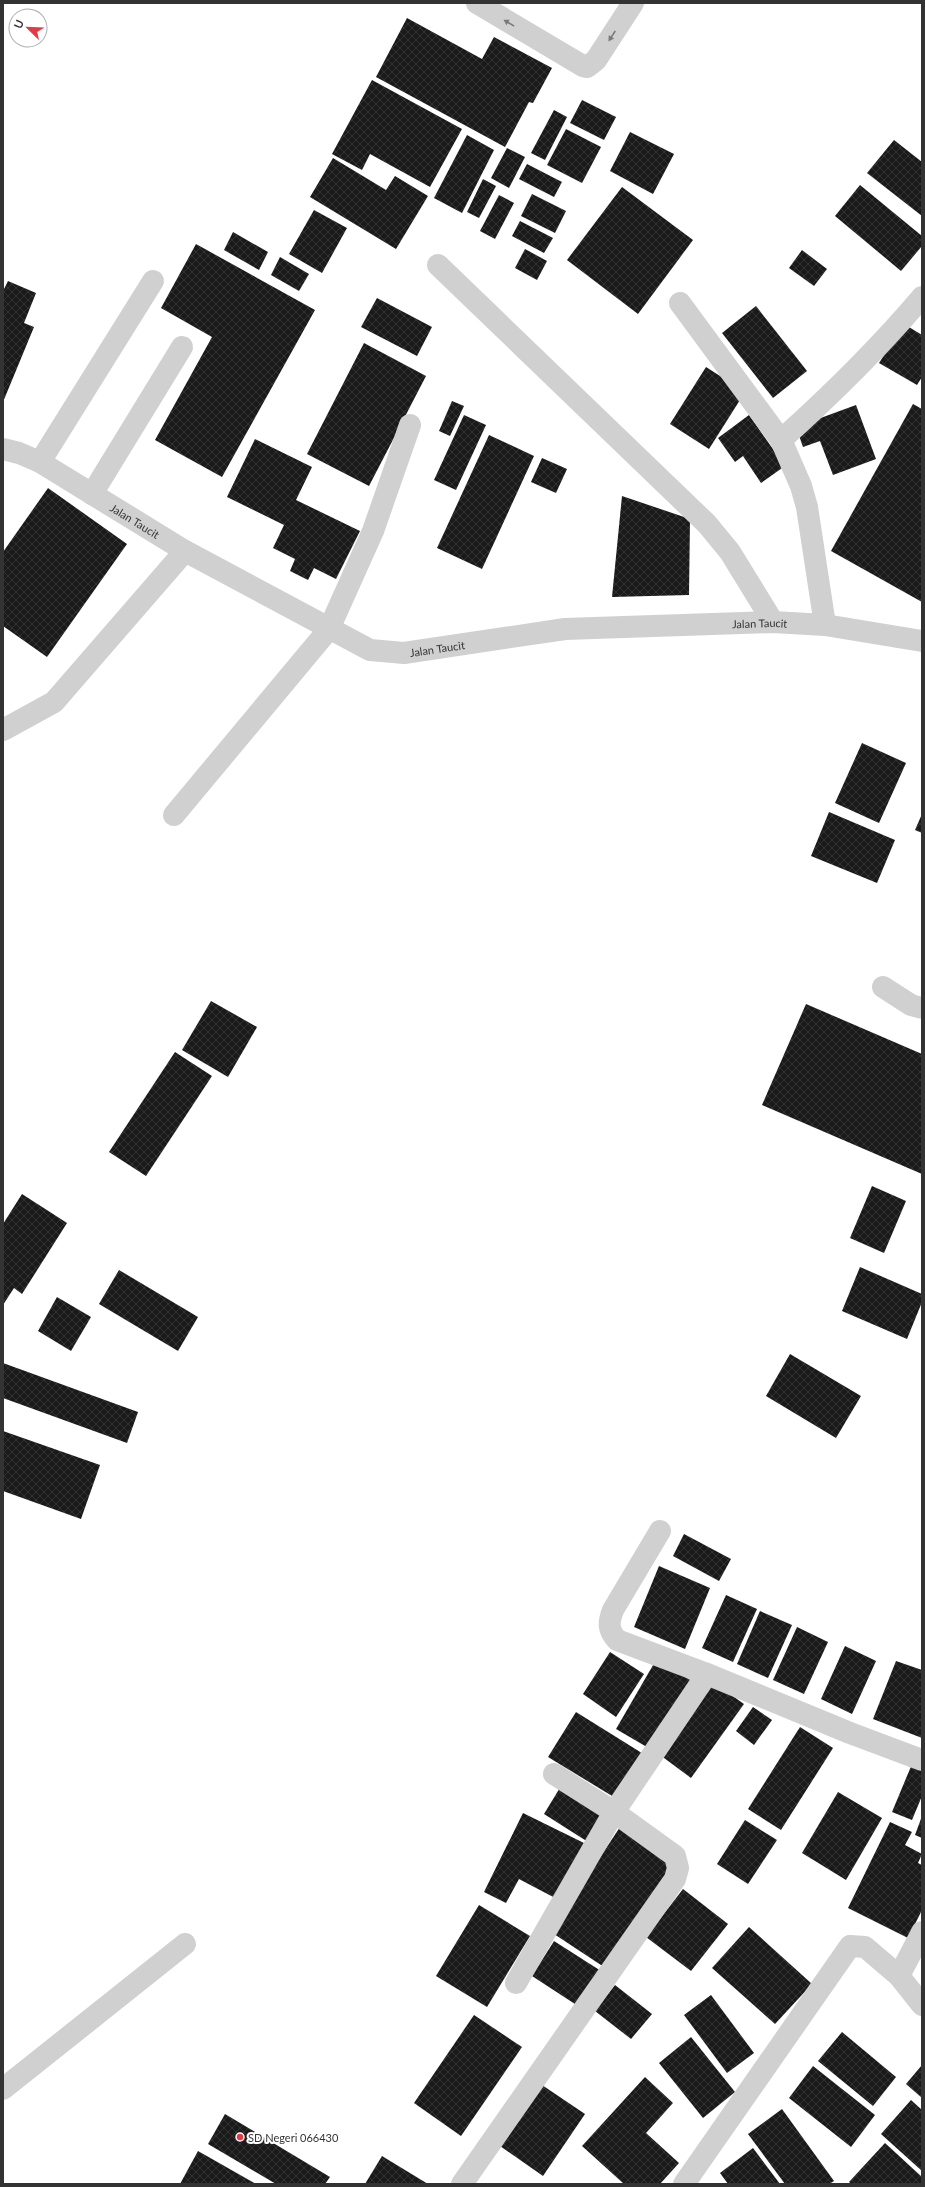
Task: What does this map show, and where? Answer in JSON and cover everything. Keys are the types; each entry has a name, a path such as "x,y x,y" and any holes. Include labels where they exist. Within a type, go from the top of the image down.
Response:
{"street":[{"path":"477,3 582,66 587,67 596,60 633,3"},
{"path":"438,265 707,524 730,552 773,622"},
{"path":"40,462 153,280"},
{"path":"781,440 830,396 882,344 922,297"},
{"path":"680,304 781,440 801,486 807,507 825,625"},
{"path":"92,494 182,347"},
{"path":"174,815 329,629 373,531 410,425"},
{"name":"Jalan Taucit","path":"3,449 19,453 40,462 185,551 370,650 404,653 566,629 773,622 825,625 922,640"},
{"path":"3,730 43,710 54,702 185,551"},
{"path":"883,987 912,1004 922,1008"},
{"path":"660,1531 612,1610 609,1622 610,1632 617,1640 707,1674 850,1733 922,1760"},
{"path":"516,1983 614,1812 707,1674"},
{"path":"462,2184 675,1879 678,1868 675,1856 614,1812 554,1774"},
{"path":"898,1976 922,1932"},
{"path":"3,2089 185,1944"},
{"path":"684,2184 850,1946 865,1947 898,1976 922,2005"}],"building":[{"path":"407,18 482,59 494,37 552,68 533,103 529,102 505,147 376,77"},
{"path":"372,80 462,129 430,187 370,154 362,170 332,154"},
{"path":"582,100 616,117 604,140 570,123"},
{"path":"554,110 567,117 545,160 531,153"},
{"path":"566,129 601,147 582,183 547,165"},
{"path":"630,132 674,154 653,194 610,171"},
{"path":"467,135 494,150 462,213 434,198"},
{"path":"894,140 922,162 922,216 867,173"},
{"path":"507,148 525,157 509,188 491,178"},
{"path":"333,158 386,190 395,176 428,196 396,249 310,197"},
{"path":"527,164 562,182 554,197 519,179"},
{"path":"483,179 496,186 479,218 467,212"},
{"path":"860,185 922,236 922,246 901,271 835,216"},
{"path":"622,187 693,240 638,314 567,260"},
{"path":"532,194 566,211 555,233 521,216"},
{"path":"499,195 514,203 495,239 480,231"},
{"path":"314,210 347,228 322,273 289,254"},
{"path":"520,221 553,238 544,253 512,236"},
{"path":"233,232 268,252 259,270 224,250"},
{"path":"196,244 315,310 222,477 155,440 212,337 161,308"},
{"path":"525,249 547,261 537,280 515,268"},
{"path":"802,250 827,269 814,286 789,268"},
{"path":"280,257 309,274 299,291 271,275"},
{"path":"8,281 36,293 24,323 34,327 3,402 3,291"},
{"path":"377,298 432,327 417,356 361,327"},
{"path":"756,306 807,371 773,398 722,333"},
{"path":"904,324 922,335 922,377 917,385 879,363"},
{"path":"364,343 426,376 369,486 307,454"},
{"path":"706,367 745,392 709,449 670,424"},
{"path":"452,401 464,406 450,436 439,431"},
{"path":"913,404 922,409 922,602 831,551"},
{"path":"856,405 876,459 833,475 820,441 803,447 796,427"},
{"path":"464,415 486,425 456,490 434,480"},
{"path":"749,415 785,466 761,483 743,456 735,462 718,438"},
{"path":"489,435 534,456 482,569 437,548"},
{"path":"255,439 312,467 296,500 360,531 336,579 314,568 308,580 290,571 295,559 273,548 284,525 227,497"},
{"path":"542,458 567,469 556,493 531,482"},
{"path":"48,488 127,544 47,657 3,626 3,552"},
{"path":"622,496 690,519 689,595 612,597"},
{"path":"862,743 906,763 879,823 835,803"},
{"path":"829,812 895,840 877,883 811,856"},
{"path":"922,814 922,833 915,830"},
{"path":"211,1001 257,1027 228,1077 182,1050"},
{"path":"806,1004 922,1054 922,1174 762,1105"},
{"path":"175,1052 212,1076 146,1176 109,1152"},
{"path":"872,1186 906,1201 884,1253 850,1238"},
{"path":"22,1194 67,1223 22,1294 14,1288 3,1305 3,1224"},
{"path":"860,1267 922,1294 922,1302 907,1339 842,1311"},
{"path":"119,1270 198,1317 178,1351 99,1304"},
{"path":"57,1297 91,1317 71,1351 38,1331"},
{"path":"790,1354 861,1396 836,1438 766,1396"},
{"path":"3,1363 138,1412 127,1443 3,1398"},
{"path":"3,1431 100,1465 81,1519 3,1491"},
{"path":"684,1534 731,1559 719,1581 673,1556"},
{"path":"659,1566 710,1588 685,1649 634,1627"},
{"path":"726,1595 757,1609 733,1662 702,1648"},
{"path":"760,1611 792,1625 768,1678 737,1664"},
{"path":"797,1627 828,1642 804,1694 773,1680"},
{"path":"845,1646 876,1661 852,1714 821,1699"},
{"path":"610,1652 644,1674 616,1717 583,1694"},
{"path":"656,1660 692,1681 652,1750 616,1729"},
{"path":"896,1661 922,1670 922,1738 873,1719"},
{"path":"713,1682 744,1704 691,1778 660,1755"},
{"path":"753,1707 772,1720 754,1745 736,1731"},
{"path":"576,1712 645,1755 617,1799 548,1757"},
{"path":"800,1727 833,1748 781,1830 748,1809"},
{"path":"912,1764 922,1768 922,1796 912,1820 892,1812"},
{"path":"561,1786 605,1814 588,1842 544,1814"},
{"path":"838,1792 882,1818 846,1880 802,1853"},
{"path":"523,1813 584,1843 557,1899 519,1879 506,1903 484,1892"},
{"path":"922,1816 922,1838 915,1835"},
{"path":"745,1820 777,1840 748,1884 717,1864"},
{"path":"890,1822 912,1832 905,1845 922,1854 918,1863 922,1865 922,1910 908,1938 848,1908"},
{"path":"620,1827 676,1864 607,1969 551,1932"},
{"path":"683,1889 728,1924 691,1971 646,1937"},
{"path":"479,1905 530,1936 487,2007 436,1976"},
{"path":"749,1927 812,1984 775,2024 712,1968"},
{"path":"554,1941 601,1971 578,2006 532,1976"},
{"path":"615,1985 652,2014 631,2039 595,2011"},
{"path":"711,1995 754,2053 727,2073 684,2015"},
{"path":"474,2015 522,2047 461,2136 414,2103"},
{"path":"842,2032 896,2077 873,2106 818,2061"},
{"path":"691,2037 735,2092 703,2118 659,2063"},
{"path":"922,2065 922,2098 906,2084"},
{"path":"813,2066 875,2115 851,2147 789,2098"},
{"path":"645,2077 673,2103 646,2133 679,2163 660,2184 624,2184 582,2146"},
{"path":"542,2085 585,2114 543,2176 500,2146"},
{"path":"911,2100 922,2110 922,2171 881,2134"},
{"path":"782,2109 834,2181 829,2184 785,2184 748,2134"},
{"path":"225,2114 330,2177 325,2184 276,2184 208,2144"},
{"path":"885,2143 922,2177 922,2184 851,2184 849,2182"},
{"path":"753,2148 780,2184 728,2184 720,2173"},
{"path":"198,2151 256,2184 180,2184"},
{"path":"382,2156 428,2184 365,2184"}],"place":[{"name":"SD Negeri 066430","path":"240,2137"}]}
